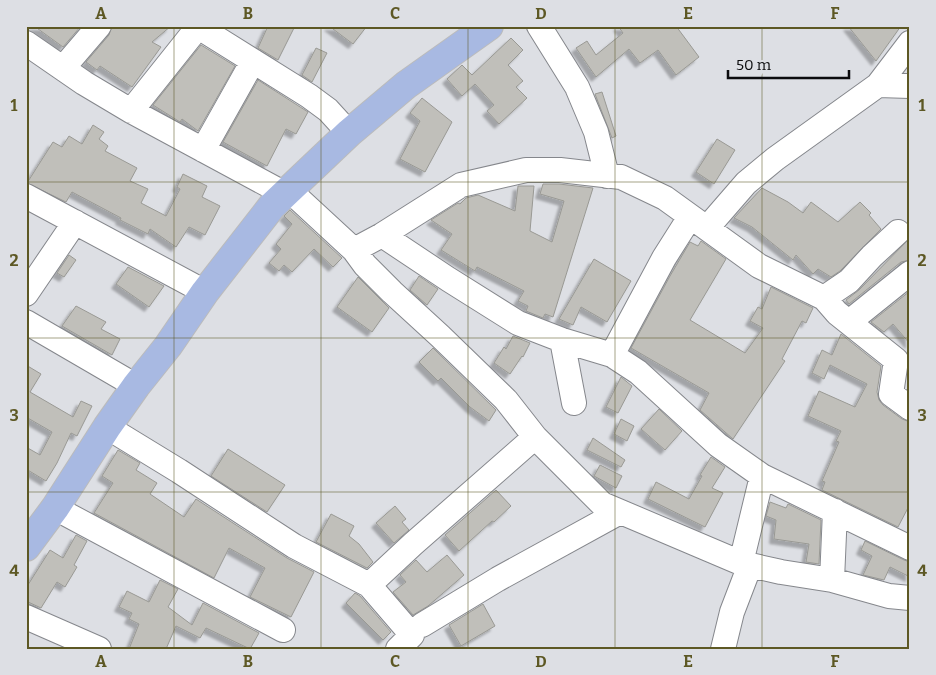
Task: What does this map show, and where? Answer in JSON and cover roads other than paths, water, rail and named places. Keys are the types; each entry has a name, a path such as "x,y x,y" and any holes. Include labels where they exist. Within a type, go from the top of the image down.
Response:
{"main road":[{"path":"26,547 136,386 168,346 205,292 272,206 349,133 406,85 489,26"}],"street":[{"path":"37,26 26,43 63,68 131,111 287,192 354,250 365,265 392,292 506,400 535,437 602,504 746,564 832,580 889,596 910,598"},
{"path":"63,68 99,26"},
{"path":"539,26 578,86 596,132 607,176"},
{"path":"131,111 197,27 298,88 328,110 349,133"},
{"path":"612,355 664,258 698,222 775,159 878,85 910,43"},
{"path":"203,150 253,61"},
{"path":"878,85 910,86"},
{"path":"354,250 382,235 461,185 526,170 560,170 621,177 665,198 759,266 824,298 837,313 896,360 891,394 910,408"},
{"path":"26,196 205,292"},
{"path":"26,294 75,222"},
{"path":"824,298 849,281 898,232"},
{"path":"382,235 518,323 562,340 612,355 638,372 718,445 762,476 910,548"},
{"path":"849,322 910,272"},
{"path":"26,322 136,386"},
{"path":"562,340 574,403"},
{"path":"107,427 179,471 294,546 369,585 412,635 398,649"},
{"path":"369,585 535,437"},
{"path":"723,649 746,564 762,476"},
{"path":"54,508 283,630"},
{"path":"832,580 836,511"},
{"path":"422,626 498,579 620,512"},
{"path":"26,617 56,640 99,649"}]}
